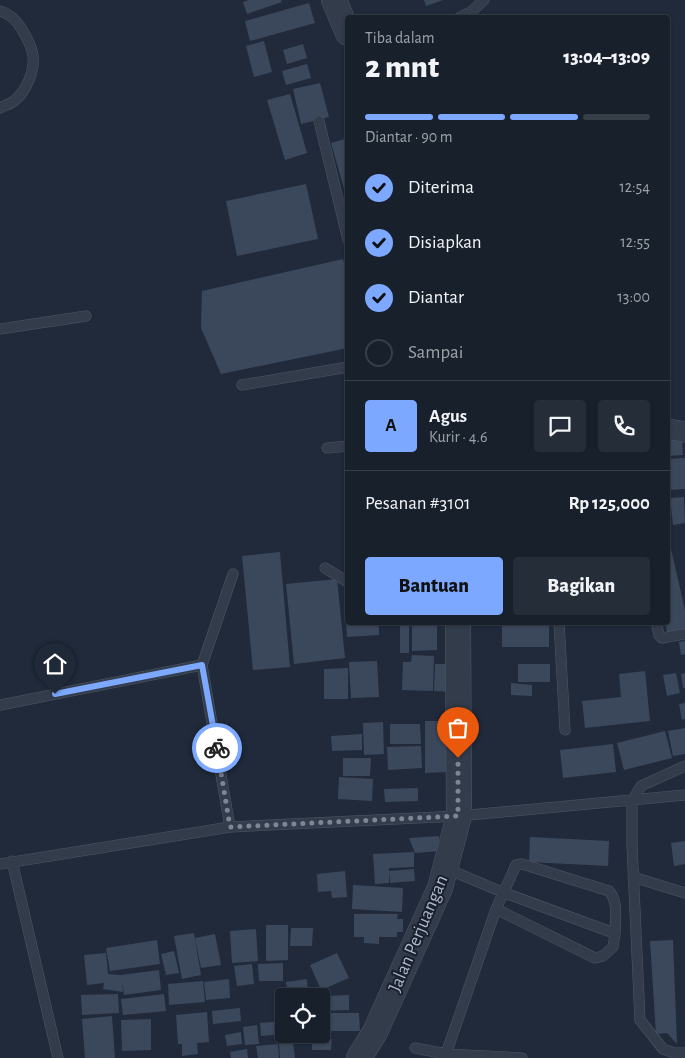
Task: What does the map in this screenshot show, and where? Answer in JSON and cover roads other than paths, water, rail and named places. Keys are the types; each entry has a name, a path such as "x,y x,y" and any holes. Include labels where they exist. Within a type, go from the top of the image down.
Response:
{"street":[{"path":"334,0 345,26"},
{"path":"670,429 685,432"},
{"name":"Jalan Perjuangan","path":"359,1058 374,1032 440,888 458,816 458,625"}],"lane":[{"path":"465,15 484,0"},
{"path":"0,11 16,20 26,35 33,58 28,83 23,93 14,102 0,108"},
{"path":"319,121 345,228"},
{"path":"0,329 86,316"},
{"path":"242,385 345,368"},
{"path":"326,448 345,446"},
{"path":"325,568 345,580"},
{"path":"230,827 202,665 233,574"},
{"path":"559,625 565,730"},
{"path":"657,625 662,638 685,634"},
{"path":"0,705 202,665"},
{"path":"685,766 641,786 632,801 633,877 640,1020 663,1049 674,1054 685,1054"},
{"path":"0,864 230,827 458,816 685,795"},
{"path":"12,861 58,1058"},
{"path":"444,1056 502,892 516,865 522,864 609,891 615,903 613,948 603,956 595,958 496,909"},
{"path":"445,868 502,892 615,934"},
{"path":"633,877 685,893"},
{"path":"415,1048 444,1056 522,1058"}]}
